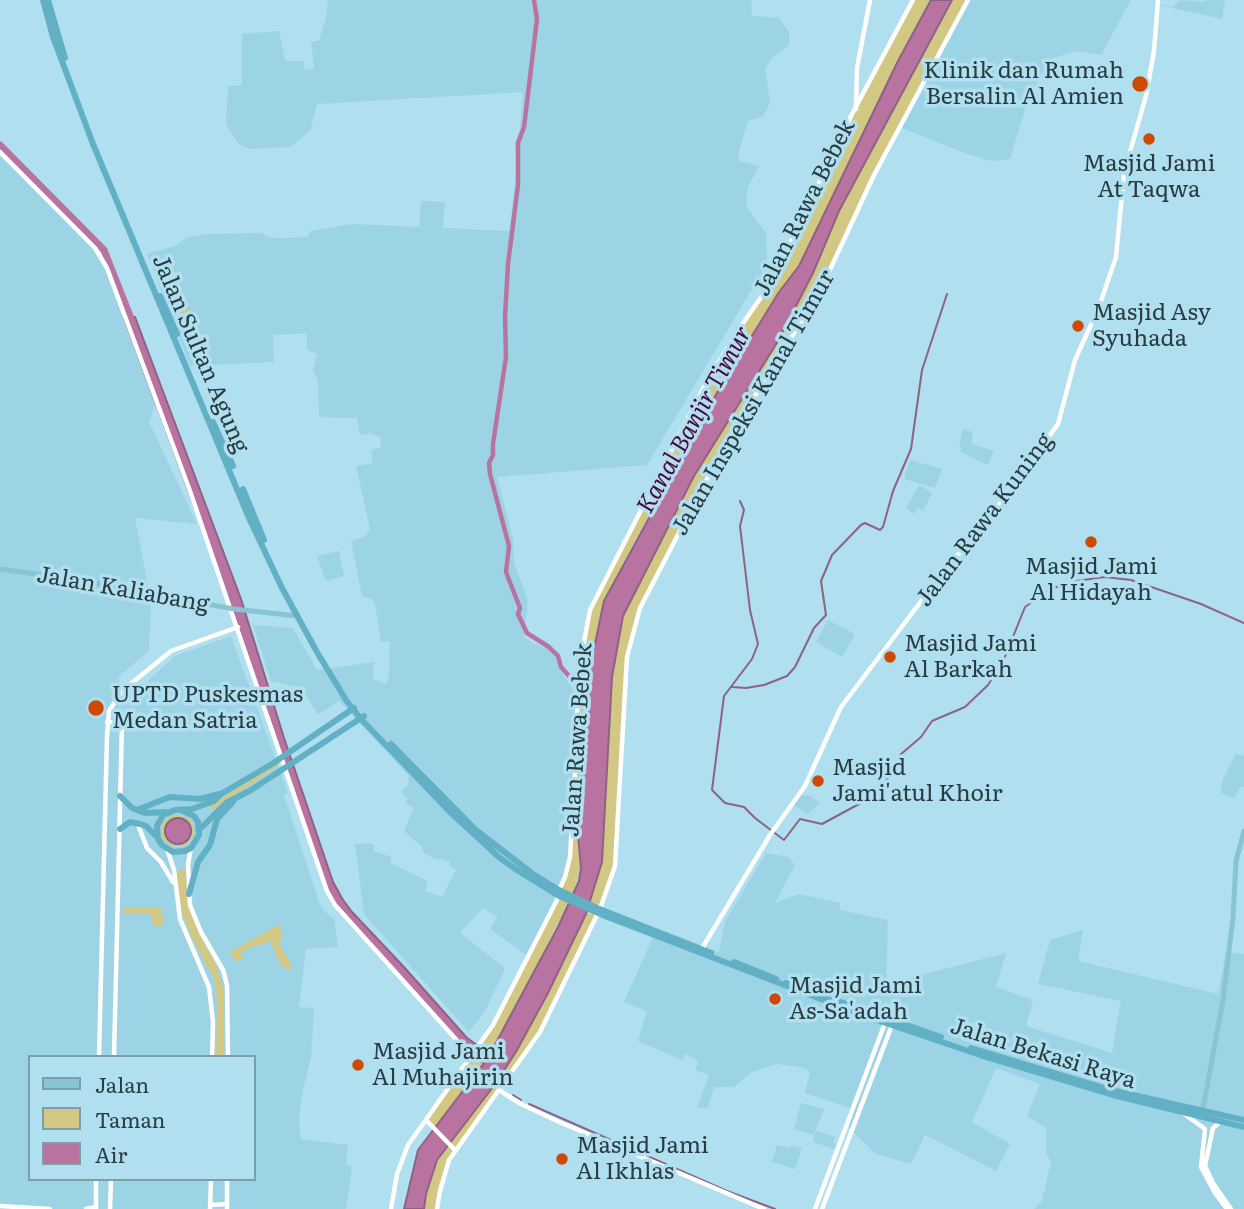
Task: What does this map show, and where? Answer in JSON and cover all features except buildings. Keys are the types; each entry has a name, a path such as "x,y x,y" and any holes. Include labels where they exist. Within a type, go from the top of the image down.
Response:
{"highway":[{"name":"Jalan Sultan Agung","path":"43,0 53,37 134,238 252,517 300,618 346,701 355,708"},
{"name":"Jalan Sultan Agung","path":"48,0 71,76 112,183"},
{"name":"Jalan Sultan Agung","path":"300,618 367,724 441,803 517,870 561,894"},
{"path":"344,716 348,707 346,701"},
{"path":"120,796 127,805 137,810 156,814 205,806 355,708"},
{"name":"Jalan Sultan Agung","path":"362,717 477,831 561,894"},
{"path":"120,829 132,822 146,826 167,849 179,852 191,848 197,840 199,830 213,813 226,803 273,776 362,717"},
{"path":"351,725 367,724"},
{"path":"137,810 170,797 200,799 221,794"},
{"path":"189,894 198,862 210,845 217,819 237,798"},
{"path":"181,810 194,816 199,830"},
{"path":"158,839 156,832 159,820 169,811"},
{"name":"Jalan Bekasi Raya","path":"561,894 598,911 888,1024 1182,1113 1244,1120"},
{"name":"Jalan Bekasi Raya","path":"598,911 937,1038"},
{"name":"Jalan Bekasi Raya","path":"1111,1092 1244,1127"}],"main road":[{"name":"Jalan Kaliabang","path":"0,569 300,618"},
{"path":"1202,1114 1221,1011 1233,918 1236,861 1244,831"}],"street":[{"name":"Jalan Rawa Bebek","path":"856,110 857,68 870,0"},
{"name":"Jalan Rawa Bebek","path":"391,1209 397,1174 408,1145 504,1007 561,894 570,857 578,674 590,610 708,379 771,283 913,0"},
{"name":"Jalan Inspeksi Kanal Timur","path":"437,1209 444,1176 454,1148 544,1026 598,911 615,866 626,657 640,608 725,444 821,289 874,175 968,0"},
{"name":"Jalan Rawa Kuning","path":"701,950 769,835 807,783 838,712 848,697 947,567 985,524 1058,424 1075,360 1099,307 1115,257 1124,173 1146,96 1154,51 1158,0"},
{"path":"0,152 91,244 103,260 233,608 327,891 335,905 472,1055"},
{"path":"99,1055 109,711 122,691 171,651 238,627"},
{"path":"109,711 120,714 122,723 114,1055"},
{"path":"107,722 122,723"},
{"path":"132,822 139,826 147,848 167,871 175,886"},
{"path":"191,848 188,864 189,894 197,923 223,970 227,985 228,1055"},
{"path":"167,849 174,870 180,919 209,987 213,1022 212,1055"},
{"path":"815,1209 888,1024"},
{"path":"822,1209 888,1024"},
{"path":"499,1090 518,1103 557,1121 764,1209"},
{"path":"1182,1113 1205,1129 1203,1166 1229,1209"},
{"path":"427,1121 454,1148"},
{"path":"1203,1166 1213,1128 1220,1121"},
{"path":"86,1209 96,1208 96,1181"},
{"path":"110,1209 111,1181"},
{"path":"211,1181 210,1207 227,1207 228,1181"},
{"path":"0,1206 50,1209"}],"shaded area":[{"path":"328,0 753,0 752,16 779,18 789,32 789,45 773,57 765,68 770,102 764,116 748,121 738,155 739,161 759,166 748,187 746,206 766,233 767,264 647,465 497,477 513,539 514,562 528,601 524,637 534,644 556,651 559,668 577,695 571,842 564,880 528,956 490,929 497,917 483,908 460,933 505,968 486,1010 469,1032 364,914 355,844 375,845 373,851 392,857 390,863 428,881 425,891 442,897 456,870 449,865 448,860 437,860 422,852 423,848 404,831 414,808 405,803 408,799 401,792 408,785 409,776 339,701 318,715 302,688 271,681 253,625 293,628 317,670 374,662 373,679 386,684 389,676 390,641 381,642 375,604 372,599 362,596 351,541 366,536 370,529 356,466 373,463 371,450 380,448 381,438 370,433 360,435 357,418 319,417 318,381 313,370 317,354 307,350 307,333 273,335 274,362 190,366 147,254 175,246 188,237 207,234 262,233 270,238 308,237 310,231 352,224 419,227 421,201 445,202 443,228 509,231 518,163 515,144 520,128 523,92 317,104 310,131 290,147 250,149 238,144 226,124 228,86 242,85 242,34 279,31 285,61 303,61 305,70 314,69 311,42 319,41"},
{"path":"968,0 1131,0 1101,55 1077,51 1049,59 1027,103 1010,159 992,161 967,154 902,128"},
{"path":"1180,0 1225,0 1222,19 1159,5 1173,7"},
{"path":"0,152 95,248 103,260 156,402 149,422 197,524 135,518 151,602 149,651 119,676 118,689 137,691 175,656 231,636 288,793 284,795 319,902 324,911 334,919 338,947 306,949 299,1007 314,1008 311,1058 299,1121 301,1139 348,1145 346,1164 352,1167 346,1209 0,1209"},
{"path":"963,429 973,432 971,444 994,451 988,465 960,452"},
{"path":"910,460 942,469 935,488 904,479"},
{"path":"919,485 932,493 923,511 917,508 914,514 906,508"},
{"path":"339,551 344,576 326,581 317,556"},
{"path":"828,620 855,634 842,657 816,642"},
{"path":"1236,754 1244,756 1244,787 1241,786 1234,798 1221,793 1223,779"},
{"path":"799,795 811,796 820,803 807,815 793,804"},
{"path":"766,853 788,857 795,865 775,903 799,894 840,903 840,910 888,920 886,984 1006,953 996,987 1033,1000 1026,1026 1112,1053 1121,1001 1038,984 1050,940 1083,930 1078,961 1218,994 1226,952 1244,954 1244,1209 1034,1209 1042,1201 1051,1162 1046,1153 1046,1128 1027,1116 1040,1084 996,1068 972,1122 1010,1144 996,1171 925,1135 911,1164 876,1154 845,1124 850,1108 805,1093 810,1072 801,1067 777,1064 752,1072 734,1087 714,1087 708,1108 697,1108 709,1075 696,1070 698,1060 685,1054 682,1060 638,1041 647,1011 624,1002 657,928 719,952 725,922"},
{"path":"801,1103 824,1109 814,1134 817,1131 835,1137 834,1149 813,1142 814,1135 794,1129"},
{"path":"777,1145 802,1148 795,1169 772,1162"}],"green space":[{"path":"913,0 931,0 866,126 799,266 779,292 625,559 587,682 578,835 581,868 572,896 560,890 568,867 578,674 590,610 667,458 731,341 771,283 851,116"},
{"path":"952,0 968,0 874,175 836,261 725,444 640,608 627,653 615,866 600,909 590,904 602,862 612,677 623,616 694,476 778,341 813,273 839,211"},
{"path":"170,300 184,301 195,321 196,329 181,330"},
{"path":"278,762 279,765 212,810 210,806"},
{"path":"174,814 189,818 194,826 194,836 184,847 169,845 162,838 162,823","holes":["186,821 190,827 168,840 164,832"]},
{"path":"185,870 190,911 215,962 223,987 224,1055 216,1055 217,1002 214,979 191,936 181,910 176,871"},
{"path":"559,896 570,900 502,1034 487,1059 435,1128 426,1120 493,1025"},
{"path":"123,907 160,908 165,924 154,927 150,914 123,914"},
{"path":"586,914 595,914 593,922 540,1032 449,1160 437,1209 424,1209 437,1160 517,1050"},
{"path":"278,925 282,929 280,946 291,963 289,971 280,964 270,941 241,951 243,959 235,961 230,952"}],"water":[{"path":"931,0 952,0 839,211 813,273 778,341 694,476 623,616 612,677 602,862 586,914 517,1050 496,1083 437,1160 424,1209 404,1209 418,1150 484,1063 471,1056 335,905 327,891 232,608 124,318 135,317 241,599 333,882 352,912 467,1038 490,1054 558,927 579,881 581,868 578,835 587,682 604,601 718,391 779,292 799,266 898,61"},
{"path":"178,818 187,822 191,831 187,840 178,844 169,840 165,831 169,822"}],"waterway":[{"path":"534,0 537,19 524,127 518,143 518,185 508,264 506,357 493,455 489,463 509,546 506,572 520,608 518,614 527,633 549,647 558,656 561,667 587,691"},
{"path":"0,145 104,250 134,326"},
{"path":"732,687 764,685 787,676 795,667 814,628 826,615 821,581 832,555 861,525 865,523 880,530 883,527 893,491 911,449 922,370 947,294"},
{"path":"740,501 744,510 740,526 750,610 758,644 752,659 724,696 712,790 725,803 744,807 784,840 800,819 822,824 872,797 885,783 900,755 921,737 932,721 965,707 988,685 1004,659 1025,607 1049,590 1069,582 1105,577 1131,580 1201,604 1244,623"},
{"path":"513,1095 521,1100"},
{"path":"529,1104 727,1191 775,1209"}],"place":[{"name":"Klinik dan Rumah Bersalin Al Amien","path":"1140,84"},
{"name":"Masjid Jami At Taqwa","path":"1149,139"},
{"name":"Masjid Asy Syuhada","path":"1078,326"},
{"name":"Masjid Jami Al Hidayah","path":"1091,542"},
{"name":"Masjid Jami Al Barkah","path":"890,657"},
{"name":"UPTD Puskesmas Medan Satria","path":"96,708"},
{"name":"Masjid Jami'atul Khoir","path":"818,781"},
{"name":"Masjid Jami As-Sa'adah","path":"775,999"},
{"name":"Masjid Jami Al Muhajirin","path":"358,1065"},
{"name":"Masjid Jami Al Ikhlas","path":"562,1159"}],"water label":[{"name":"Kanal Banjir Timur","path":"695,420"}]}
